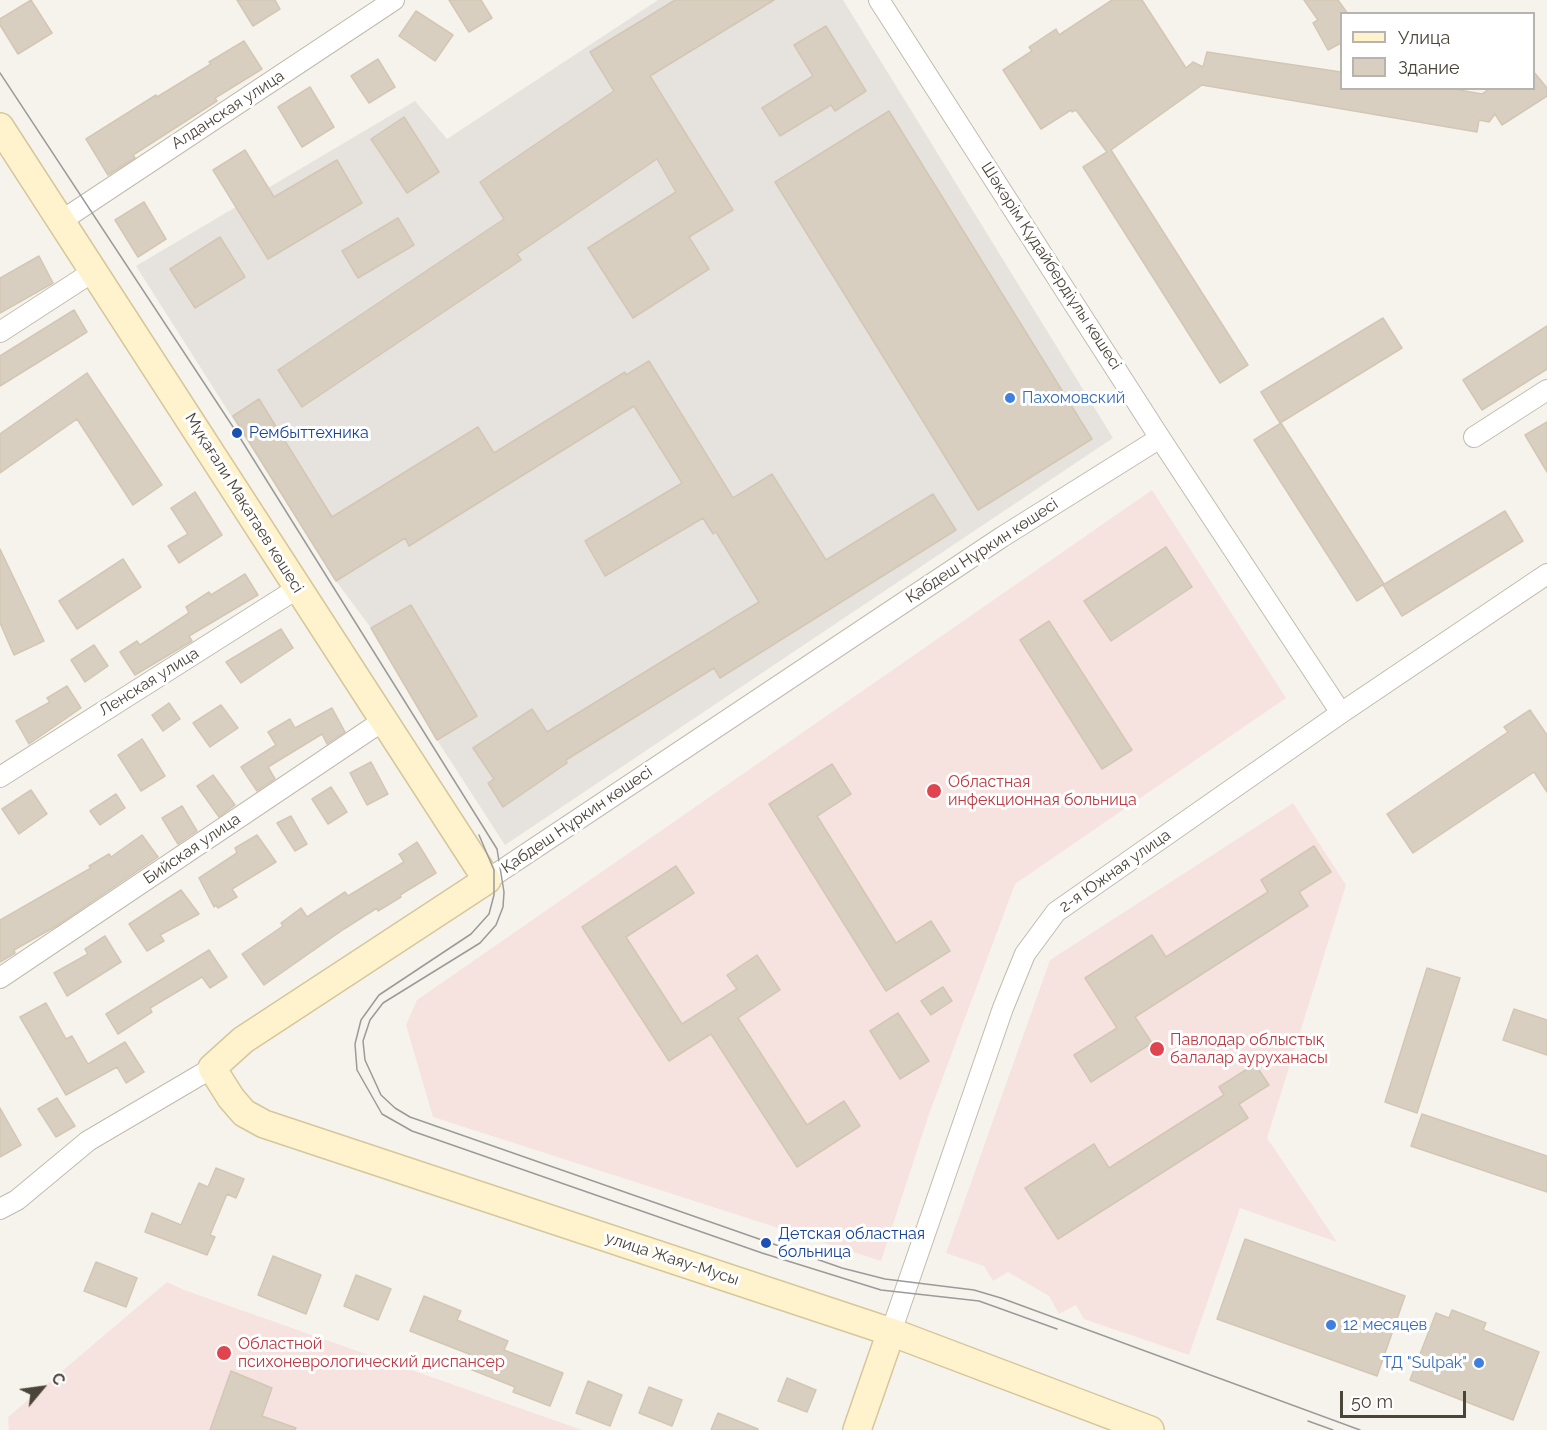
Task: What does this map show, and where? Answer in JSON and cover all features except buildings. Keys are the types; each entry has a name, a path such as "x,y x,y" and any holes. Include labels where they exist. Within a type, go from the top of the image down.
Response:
{"main road":[{"name":"Мұқағали Мақатаев көшесі","path":"2,135 61,220 487,880"},
{"name":"Қабдеш Нұркин көшесі","path":"212,1068 243,1040 487,880"},
{"name":"улица Жаяу-Мусы","path":"212,1068 231,1098 244,1113 264,1124 891,1332 1150,1430"},
{"path":"857,1430 891,1332"}],"street":[{"name":"Алданская улица","path":"61,220 394,0"},
{"name":"Шәкәрім Құдайбердіұлы көшесі","path":"879,0 1160,438 1341,713"},
{"path":"0,332 94,271"},
{"path":"1474,437 1547,390"},
{"name":"Қабдеш Нұркин көшесі","path":"487,880 1002,537 1160,438"},
{"name":"2-я Южная улица","path":"891,1332 1003,1008 1024,954 1056,912 1341,713 1547,574"},
{"name":"Ленская улица","path":"0,777 298,588"},
{"name":"Бийская улица","path":"0,978 384,720"},
{"name":"Қабдеш Нұркин көшесі","path":"0,1209 17,1200 88,1141 212,1068"}],"shaded area":[{"path":"658,0 843,0 1113,438 505,845 437,740 371,628 336,581 136,266 415,101 447,139"},
{"name":"Областная инфекционная больница","path":"1152,490 1286,698 1015,884 928,1117 881,1261 433,1117 406,1025 417,1000"},
{"name":"Павлодар облыстық балалар ауруханасы","path":"1293,803 1346,885 1267,1138 1337,1242 1240,1208 1189,1355 1084,1319 1076,1305 1059,1314 1049,1296 1008,1272 993,1281 984,1266 946,1253 1050,960"},
{"name":"Областной психоневрологический диспансер","path":"167,1282 184,1290 582,1430 9,1430 8,1417"}],"tram line":[{"path":"0,73 237,433 497,849 504,892 503,907 496,925 480,943 383,1003 370,1020 363,1041 365,1060 381,1095 395,1108 410,1117 842,1268 885,1279 974,1290 1001,1298 1360,1430"},
{"path":"479,835 494,870 494,895 489,914 471,934 379,995 361,1020 355,1044 357,1070 382,1114 412,1131 762,1253 881,1290 979,1301 1057,1329"},
{"path":"1308,1421 1333,1430"}],"place":[{"name":"Пахомовский","path":"1010,398"},
{"name":"Рембыттехника","path":"237,433"},
{"name":"Областная инфекционная больница","path":"934,791"},
{"name":"Павлодар облыстық балалар ауруханасы","path":"1157,1049"},
{"name":"Детская областная больница","path":"766,1243"},
{"name":"12 месяцев","path":"1331,1325"},
{"name":"Областной психоневрологический диспансер","path":"224,1353"},
{"name":"ТД \"Sulpak\"","path":"1479,1363"}]}
